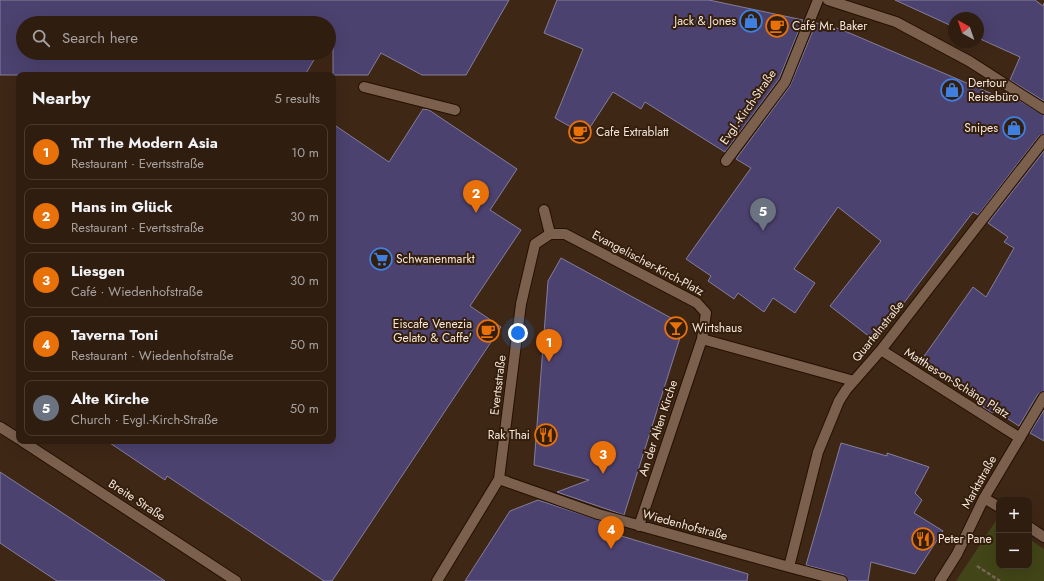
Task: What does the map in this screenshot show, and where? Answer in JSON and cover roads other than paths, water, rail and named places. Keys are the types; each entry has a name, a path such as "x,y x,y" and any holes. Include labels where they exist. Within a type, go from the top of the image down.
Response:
{"street":[{"name":"Evgl.-Kirch-Straße","path":"726,161 785,82 818,0"},
{"path":"828,0 896,22 969,61 1044,110"},
{"path":"364,87 455,110"},
{"name":"Quartelnstraße","path":"789,567 820,446 839,401 881,350 1044,140"},
{"path":"544,210 550,234"},
{"name":"Evangelischer-Kirch-Platz","path":"550,234 565,234 697,302 706,313 702,339"},
{"name":"Evertsstraße","path":"437,581 499,479 521,304 535,244 550,234"},
{"path":"702,339 854,381"},
{"name":"An der Alten Kirche","path":"639,526 702,339"},
{"name":"Matthes-on-Schäng Platz","path":"881,350 1020,438"},
{"name":"Marktstraße","path":"940,581 957,554 984,498 1044,397"},
{"path":"0,426 16,437"},
{"name":"Breite Straße","path":"27,444 236,581"},
{"name":"Wiedenhofstraße","path":"499,479 598,514 842,581"},
{"path":"984,498 996,505"},
{"path":"1032,529 1044,537"}],"place":[{"name":"Jack & Jones","path":"751,21"},
{"name":"Café Mr. Baker","path":"777,26"},
{"name":"Dertour Reisebüro","path":"952,90"},
{"name":"Snipes","path":"1014,128"},
{"name":"Cafe Extrablatt","path":"580,132"},
{"name":"Hans im Glück","path":"476,213"},
{"name":"Alte Kirche","path":"763,231"},
{"name":"Schwanenmarkt","path":"381,259"},
{"name":"Wirtshaus","path":"676,328"},
{"name":"Eiscafe Venezia Gelato & Caffe'","path":"488,331"},
{"name":"TnT The Modern Asia","path":"549,362"},
{"name":"Rak Thai","path":"546,435"},
{"name":"Liesgen","path":"603,474"},
{"name":"Peter Pane","path":"923,539"},
{"name":"Taverna Toni","path":"611,549"}]}
